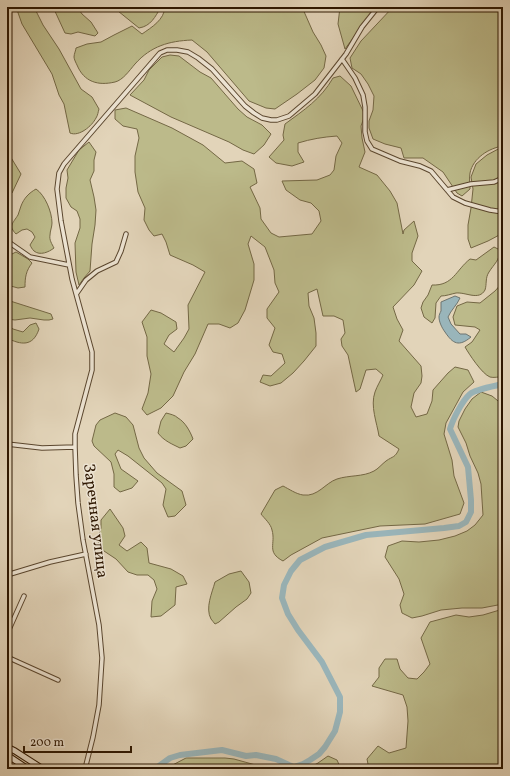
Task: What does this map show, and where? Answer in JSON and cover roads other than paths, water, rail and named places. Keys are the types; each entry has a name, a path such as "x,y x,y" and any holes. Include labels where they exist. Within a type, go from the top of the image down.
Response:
{"main road":[{"path":"7,747 43,769"},
{"path":"7,755 28,769"}],"street":[{"name":"Заречная улица","path":"85,769 99,705 102,658 99,625 78,503 75,447 76,434 92,370 92,352 69,265 57,189 59,173 64,164 160,52 166,50 177,50 188,52 212,70 245,106 254,113 262,118 277,120 289,116 315,94 346,54 362,27 378,7"},
{"path":"342,59 355,78 363,95 365,107 365,132 367,141 372,149 400,161 420,166 431,171 453,197 490,210 503,212"},
{"path":"447,190 471,184 494,182 503,178"},
{"path":"77,294 86,280 97,271 116,262 126,234"},
{"path":"7,241 30,257 69,265"},
{"path":"7,444 42,448 75,447"},
{"path":"7,575 50,562 86,554"},
{"path":"7,634 24,596"},
{"path":"7,657 58,680"}],"water":[{"path":"455,296 460,298 448,317 451,324 460,334 466,334 471,337 460,343 456,343 448,336 439,319 441,302"}],"waterway":[{"path":"157,769 170,758 180,755 222,750 246,756 256,755 276,759 294,767 303,764 319,754 335,731 340,712 340,697 322,662 288,614 282,598 284,585 291,571 300,560 325,547 366,535 444,528 459,526 466,522 471,512 468,467 450,429 458,410 470,394 481,389 503,384"}]}
